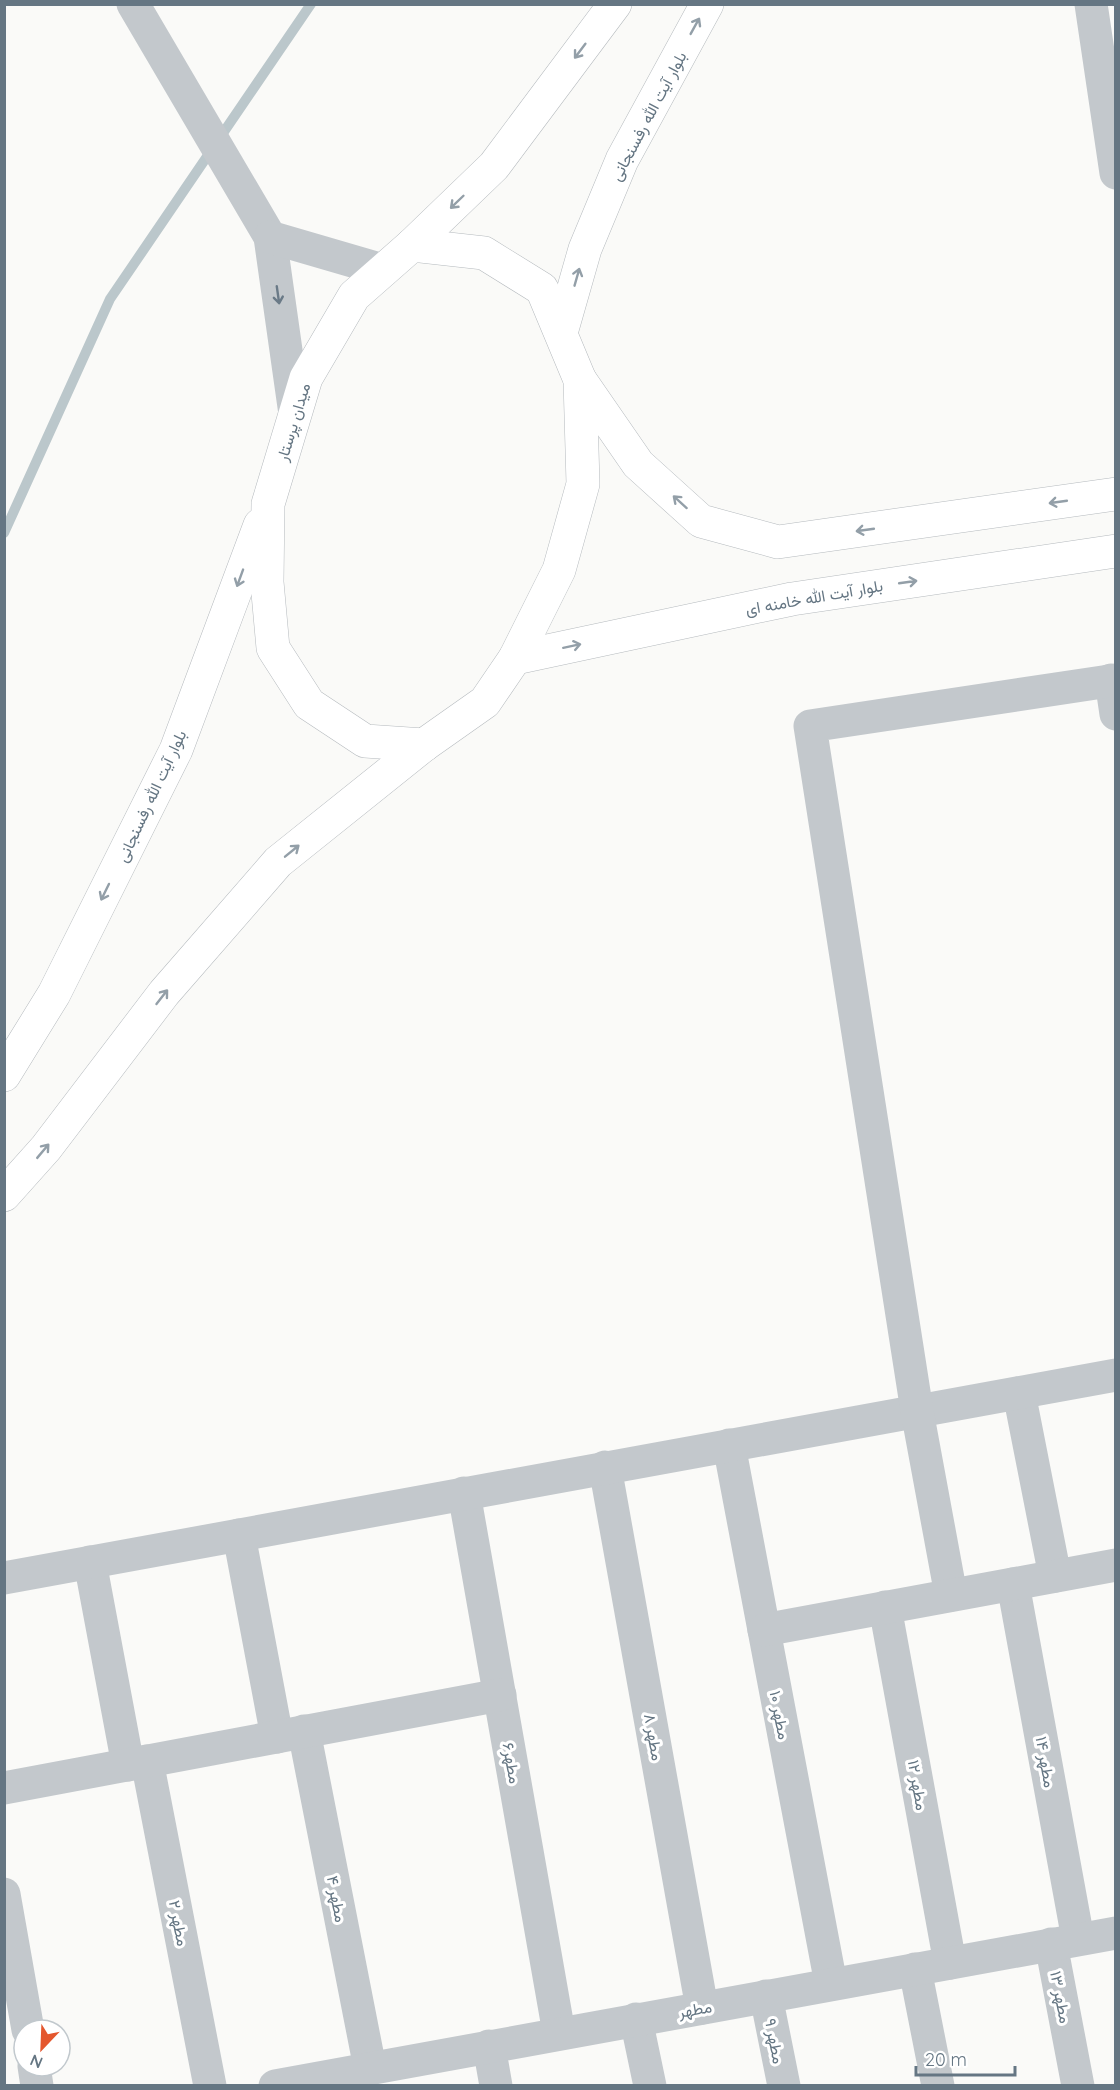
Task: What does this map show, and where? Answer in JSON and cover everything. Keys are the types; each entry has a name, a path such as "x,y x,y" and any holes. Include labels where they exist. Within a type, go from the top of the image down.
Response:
{"main road":[{"path":"412,245 494,166 615,4"},
{"name":"بلوار آیت الله رفسنجانی","path":"561,333 585,249 622,160 707,4"},
{"path":"412,245 484,253 542,289 580,380 638,464 701,521 778,542 1116,494"},
{"name":"میدان پرستار","path":"412,245 354,296 306,378 268,504 267,582 273,648 309,704 365,741 424,745"},
{"path":"4,1195 46,1148 164,993 278,862 424,745 485,702 515,658 559,570 583,484 580,380"},
{"name":"بلوار آیت الله رفسنجانی","path":"4,1075 54,994 176,750 268,504"},
{"name":"بلوار آیت الله خامنه ای","path":"515,658 792,599 1116,551"}],"street":[{"path":"133,4 270,237 295,414"},
{"path":"1091,4 1116,172"},
{"path":"270,237 382,270"},
{"path":"951,1595 918,1412 810,726 1113,680 1116,714"},
{"path":"4,1578 1116,1375"},
{"path":"1020,1393 1054,1576"},
{"name":"مطهر ۱۰","path":"729,1445 831,1984"},
{"name":"مطهر ۸","path":"605,1467 702,2008"},
{"name":"مطهر۶","path":"464,1493 560,2033"},
{"name":"مطهر ۴","path":"239,1535 290,1734 370,2068"},
{"name":"مطهر ۲","path":"90,1562 210,2085"},
{"path":"764,1629 1116,1565"},
{"name":"مطهر ۱۴","path":"1013,1584 1064,1942"},
{"name":"مطهر ۱۲","path":"885,1607 950,1963"},
{"path":"4,1788 500,1695"},
{"path":"4,1894 26,2018"},
{"name":"مطهر","path":"275,2085 334,2080 370,2068 1116,1933"},
{"name":"مطهر ۱۳","path":"1064,1942 1078,2085"},
{"path":"915,1969 938,2085"},
{"name":"مطهر ۹","path":"766,1996 784,2085"},
{"path":"636,2019 650,2085"},
{"path":"489,2046 496,2085"}],"waterway":[{"path":"4,533 110,299 311,4"}]}
